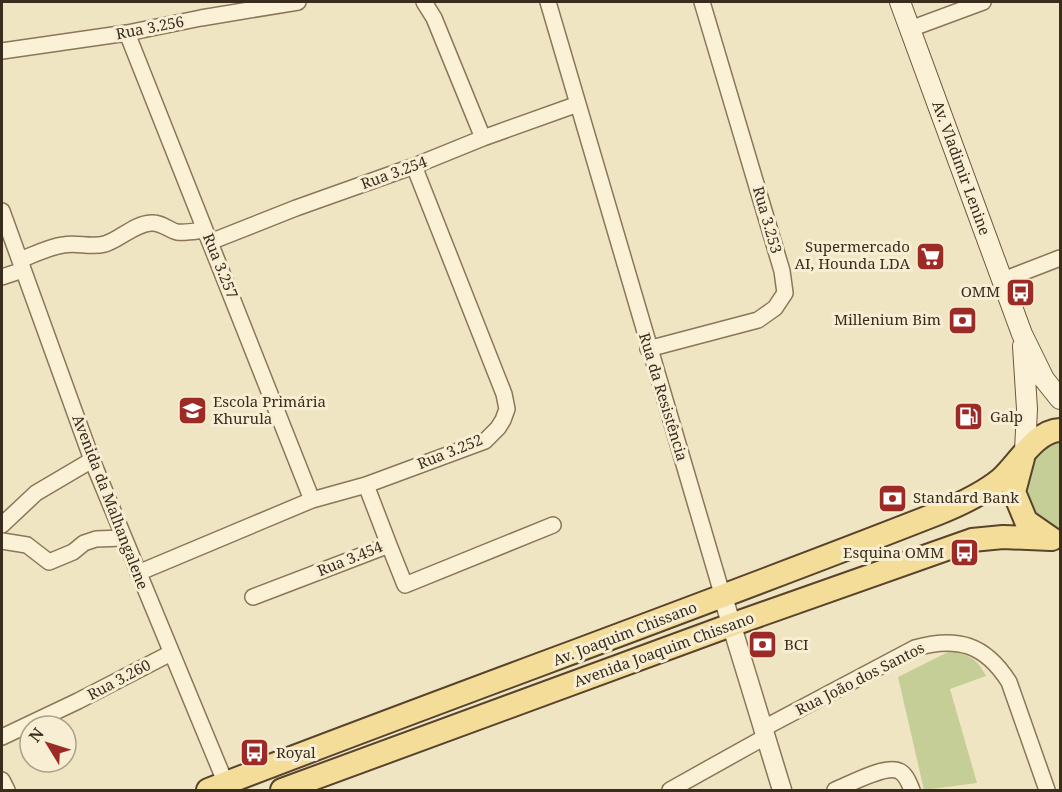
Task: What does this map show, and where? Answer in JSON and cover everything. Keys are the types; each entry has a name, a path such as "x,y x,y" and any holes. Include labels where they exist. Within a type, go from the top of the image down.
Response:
{"main road":[{"name":"Av. Vladimir Lenine","path":"900,2 1022,334 1044,379 1060,399"},
{"name":"Av. Vladimir Lenine","path":"1022,334 1026,399 1025,451"},
{"name":"Av. Joaquim Chissano","path":"221,788 964,503 1001,479 1025,451 1053,430 1060,430"},
{"path":"1025,451 1014,492 1026,521 1056,540"},
{"name":"Avenida Joaquim Chissano","path":"282,790 972,540 1003,537 1056,540"}],"street":[{"name":"Rua 3.256","path":"2,51 127,33 298,2"},
{"path":"424,2 434,18 483,138"},
{"name":"Rua da Resistência","path":"548,2 648,349 782,790"},
{"name":"Rua 3.253","path":"648,349 758,320 775,308 785,293 782,271 702,2"},
{"path":"910,28 983,2"},
{"name":"Rua 3.257","path":"127,33 312,500"},
{"name":"Rua 3.254","path":"2,277 61,245 85,246 105,243 144,224 154,222 163,224 174,231 208,236 296,208 414,166 578,104"},
{"name":"Rua 3.252","path":"138,573 312,500 366,484 484,441 498,428 507,409 504,394 414,166"},
{"name":"Avenida da Malhangalene","path":"2,214 92,460 171,653 221,788"},
{"path":"1006,289 1060,258"},
{"path":"3,520 36,493 92,460"},
{"name":"Rua 3.454","path":"253,597 389,544 366,484"},
{"path":"389,544 405,585 552,525"},
{"path":"2,541 27,545 49,562 96,539 123,538"},
{"name":"Rua João dos Santos","path":"670,790 764,733 915,648 935,642 953,642 974,647 990,657 1000,668 1009,682 1047,790"},
{"name":"Rua 3.260","path":"2,737 171,653"},
{"path":"835,790 893,768 901,771 912,790"},
{"path":"2,780 7,790"}],"green space":[{"path":"1060,430 1060,543 1035,522 1021,477 1022,464"},
{"path":"950,651 972,658 980,665 986,676 950,689 977,783 924,790 898,677"}],"place":[{"name":"Supermercado AI, Hounda LDA","path":"931,256"},
{"name":"OMM","path":"1021,292"},
{"name":"Millenium Bim","path":"962,320"},
{"name":"Escola Primária Khurula","path":"192,411"},
{"name":"Galp","path":"969,417"},
{"name":"Standard Bank","path":"892,498"},
{"name":"Esquina OMM","path":"965,553"},
{"name":"BCI","path":"763,645"},
{"name":"Royal","path":"255,753"}]}
